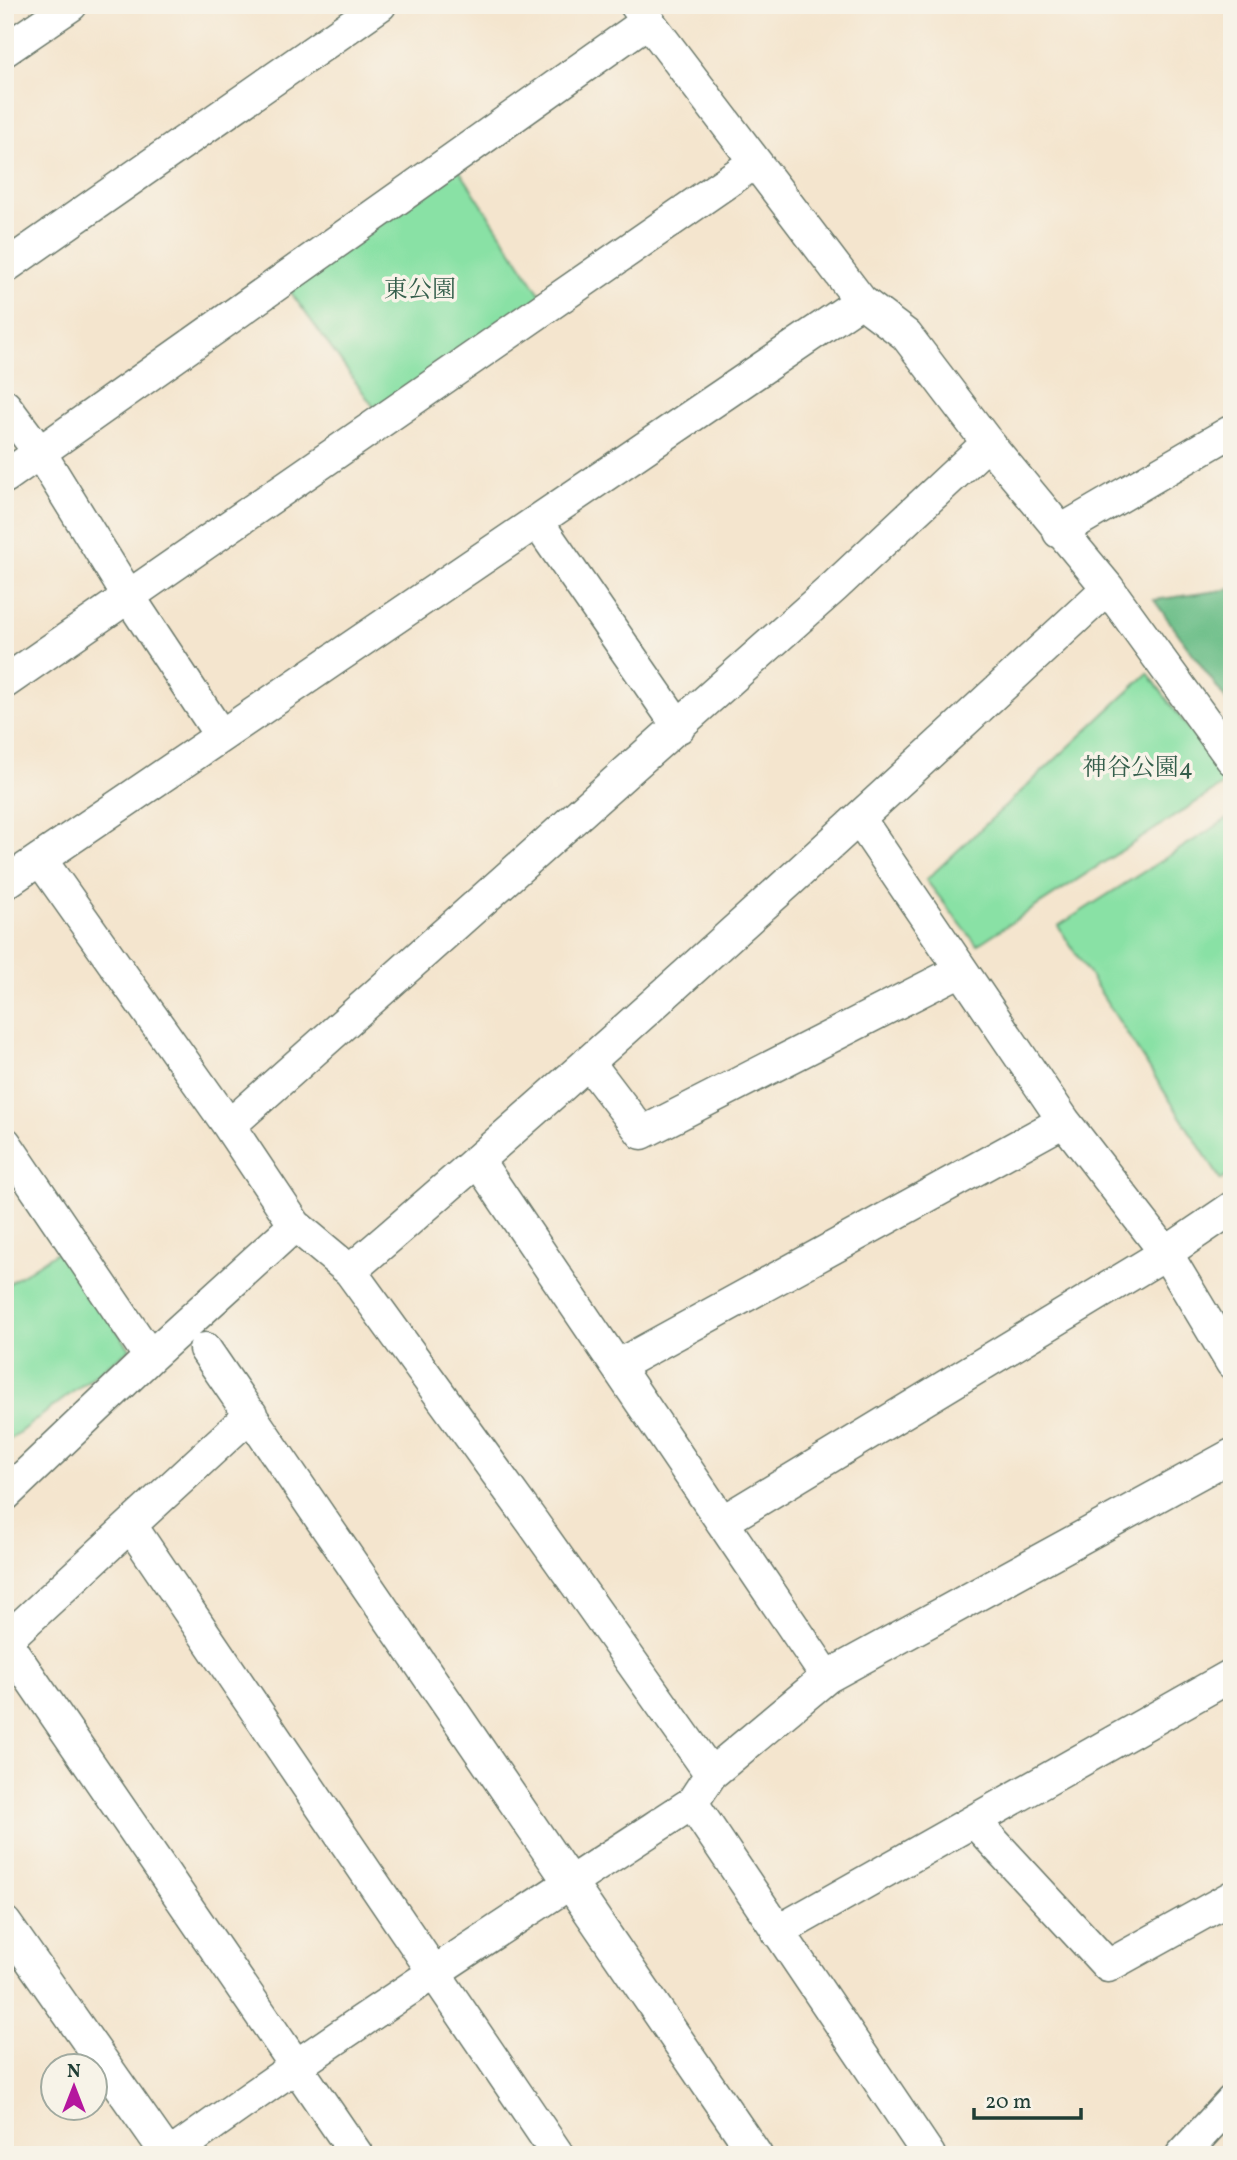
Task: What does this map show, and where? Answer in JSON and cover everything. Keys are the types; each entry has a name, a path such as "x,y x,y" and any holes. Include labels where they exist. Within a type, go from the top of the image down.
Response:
{"street":[{"path":"5,50 71,5"},
{"path":"5,267 380,5"},
{"path":"5,477 642,13 861,302 906,335 988,443 1108,589 1232,759"},
{"path":"5,682 754,163"},
{"path":"5,883 861,302"},
{"path":"5,406 40,453 129,597 221,736"},
{"path":"1059,531 1232,431"},
{"path":"229,1126 834,587 988,443"},
{"path":"538,523 678,727"},
{"path":"350,1271 478,1161 860,820 1108,589"},
{"path":"860,820 1064,1121 1166,1253 1232,1363"},
{"path":"40,859 229,1126 295,1225 350,1271 523,1508 711,1774"},
{"path":"588,1062 642,1133 961,970"},
{"path":"617,1366 1064,1121"},
{"path":"5,1143 150,1357"},
{"path":"478,1161 827,1677"},
{"path":"722,1522 1166,1253 1232,1208"},
{"path":"5,1495 150,1357 295,1225"},
{"path":"205,1349 757,2155"},
{"path":"251,1414 5,1641 358,2155"},
{"path":"5,1923 169,2155 433,1971 692,1803 711,1774 827,1677 1232,1455"},
{"path":"131,1526 558,2155"},
{"path":"777,1932 1232,1675"},
{"path":"692,1803 929,2155"},
{"path":"974,1821 1108,1966 1231,1901"},
{"path":"1182,2155 1232,2101"}],"green space":[{"name":"東公園","path":"454,162 546,303 381,417 284,283"},
{"path":"1232,589 1232,708 1154,600"},
{"name":"神谷公園4","path":"1148,673 1227,782 977,945 926,880"},
{"path":"1232,816 1232,1172 1221,1180 1058,926"},
{"path":"60,1250 130,1349 5,1443 5,1286"}]}
